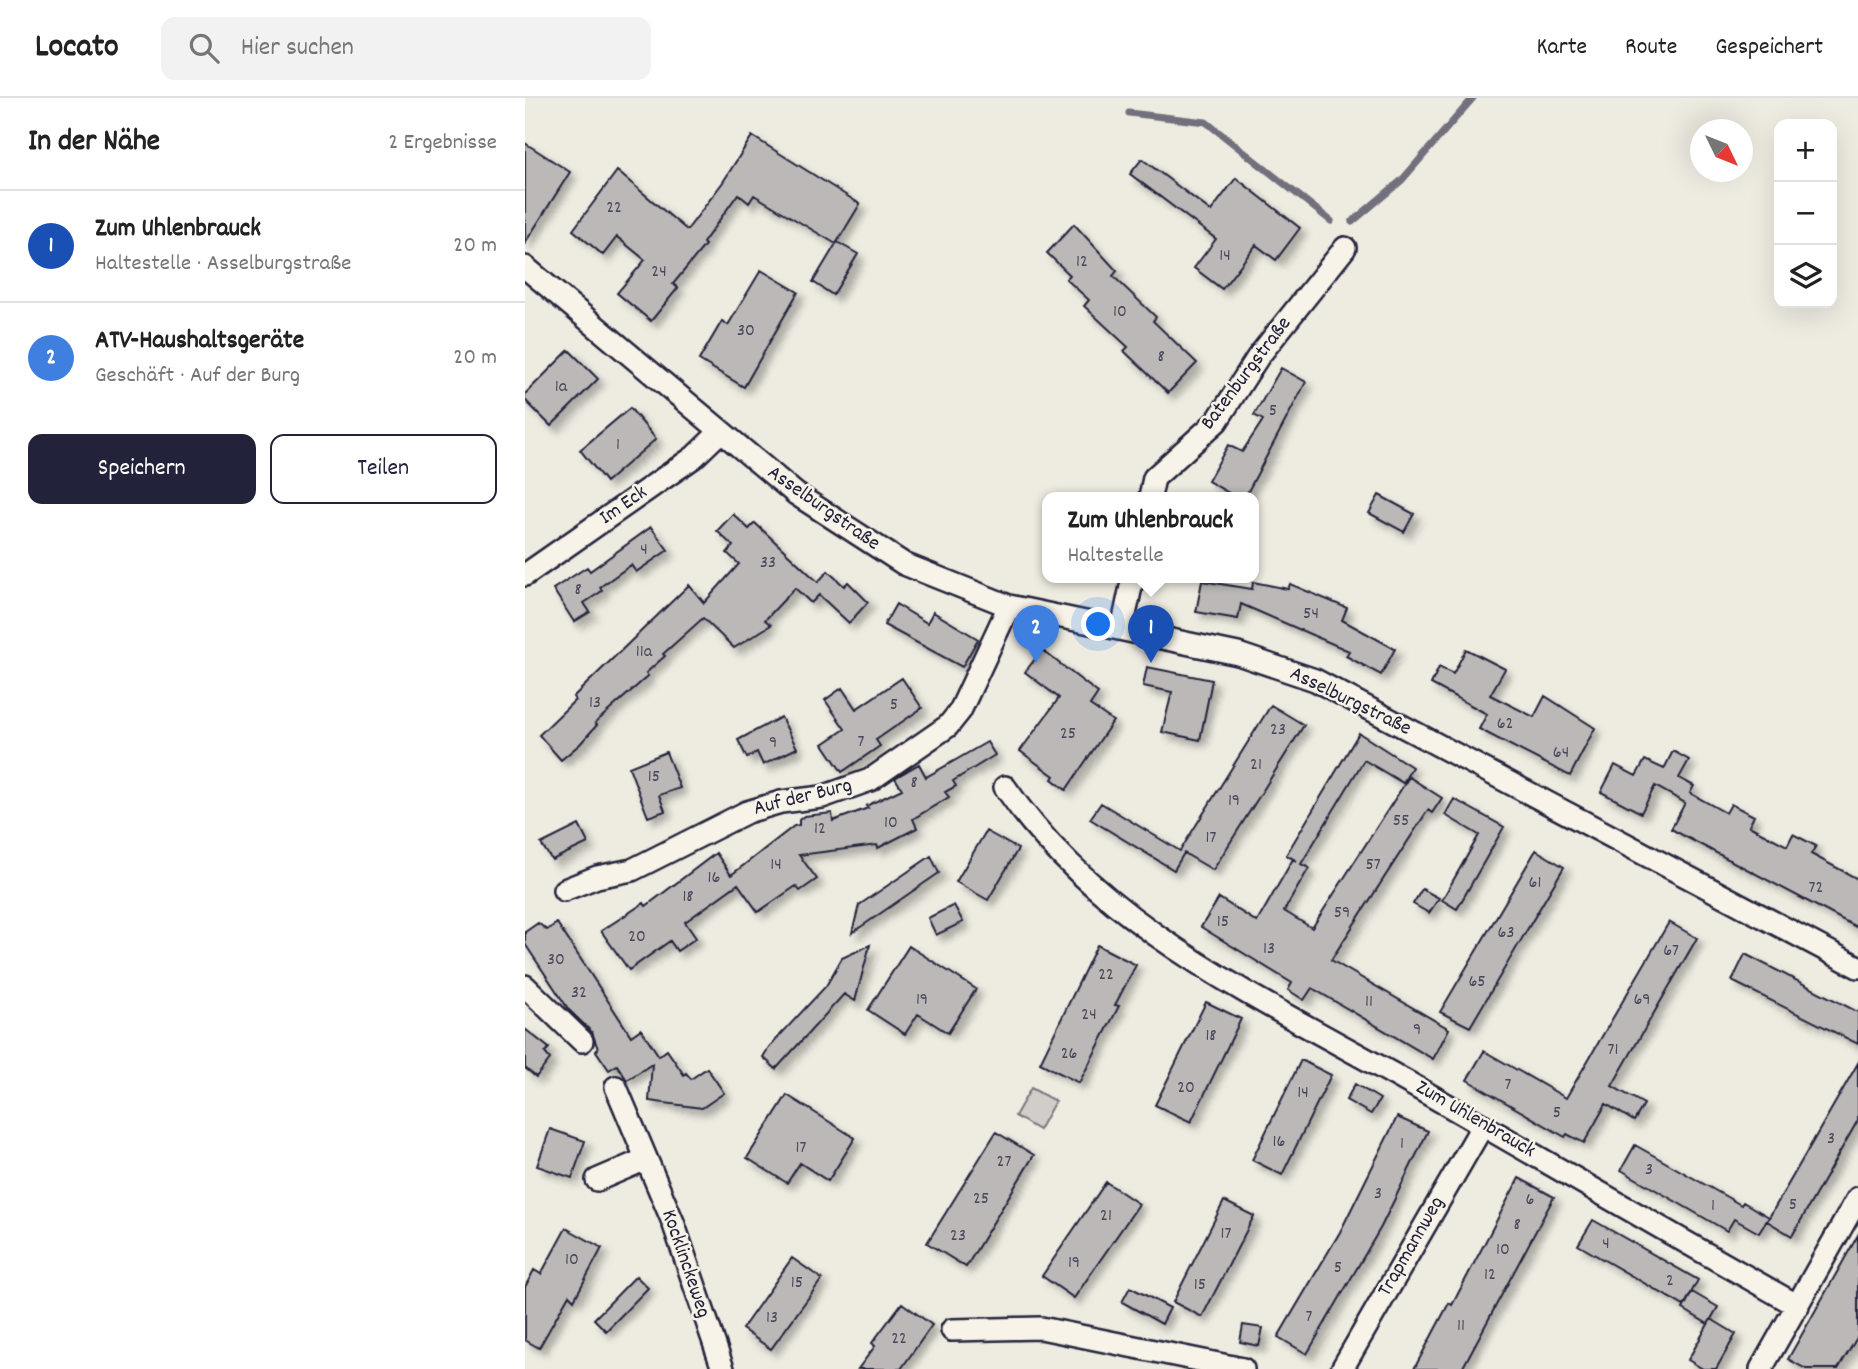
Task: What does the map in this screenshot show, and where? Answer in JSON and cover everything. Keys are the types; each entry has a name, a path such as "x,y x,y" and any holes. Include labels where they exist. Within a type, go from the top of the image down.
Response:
{"street":[{"name":"Batenburgstraße","path":"1151,492 1154,478 1217,421 1258,357 1345,247"},
{"name":"Asselburgstraße","path":"525,267 802,499 904,564 1009,606 1238,654 1315,680 1858,967"},
{"name":"Im Eck","path":"525,575 694,457 720,432"},
{"path":"1122,629 1132,583"},
{"name":"Auf der Burg","path":"564,890 597,877 632,870 747,811 781,802 835,794 870,780 947,726 961,711 1009,606"},
{"name":"Zum Uhlenbrauck","path":"1005,787 1028,822 1063,860 1163,942 1798,1306"},
{"path":"525,986 582,1041"},
{"name":"Kocklinckeweg","path":"616,1087 673,1222 723,1369"},
{"name":"Trapmannweg","path":"1342,1369 1483,1125"},
{"path":"597,1180 646,1159"},
{"path":"1761,1369 1858,1198"},
{"path":"952,1330 1041,1328 1243,1369"}],"shaded area":[{"path":"1031,1088 1055,1101 1039,1130 1015,1116"}],"building":[{"path":"752,136 860,204 836,244 754,195 749,203 738,194 703,243 705,245 673,284 678,288 651,321 617,293 645,260 617,237 603,255 573,230 617,171 687,230 723,182"},
{"path":"525,143 570,172 525,243"},
{"path":"1142,159 1211,211 1236,178 1300,228 1276,260 1256,245 1222,289 1194,268 1216,239 1130,174"},
{"path":"1074,224 1117,271 1113,276 1156,317 1153,321 1197,363 1168,393 1124,351 1128,347 1084,306 1089,300 1066,279 1070,275 1047,253"},
{"path":"837,242 858,254 833,295 813,282"},
{"path":"761,270 798,292 744,387 699,360 722,321 728,325"},
{"path":"569,350 598,379 551,426 525,400 525,394"},
{"path":"1281,368 1306,382 1248,492 1227,492 1208,481 1228,445 1242,452 1263,420 1254,415"},
{"path":"630,408 656,439 606,482 580,450"},
{"path":"1379,495 1414,514 1404,532 1369,513"},
{"path":"733,514 749,529 755,523 818,582 828,571 844,586 848,582 868,602 849,623 819,595 811,603 795,588 765,620 771,625 734,648 703,618 663,654 665,656 646,673 648,676 595,723 597,725 580,744 561,760 539,735 575,700 573,697 689,585 704,603 739,564 727,553 733,546 717,531"},
{"path":"651,527 668,550 636,572 631,565 600,587 602,591 584,603 590,612 574,622 553,589 587,567 590,571"},
{"path":"1202,583 1252,589 1253,583 1288,589 1290,584 1347,608 1342,620 1395,649 1381,675 1346,656 1349,651 1241,604 1238,619 1196,612"},
{"path":"896,604 927,623 933,612 978,639 962,667 884,625"},
{"path":"1466,649 1505,669 1490,695 1534,717 1545,696 1595,728 1570,776 1479,729 1487,714 1431,684 1439,667 1453,674"},
{"path":"1042,650 1098,693 1090,705 1113,721 1066,790 1052,779 1054,776 1020,751 1059,698 1025,672"},
{"path":"1147,667 1212,680 1200,740 1162,732 1172,692 1143,686"},
{"path":"902,678 922,708 876,740 880,746 842,772 823,744 845,729 825,700 842,688 856,709"},
{"path":"1271,705 1304,725 1213,870 1184,853 1174,870 1090,819 1101,803 1180,851"},
{"path":"781,717 797,748 763,765 757,752 747,758 738,740"},
{"path":"1359,733 1412,767 1403,783 1364,760 1301,864 1309,868 1284,911 1312,928 1409,777 1442,798 1432,813 1428,810 1331,960 1449,1029 1433,1059 1312,988 1304,1000 1288,990 1292,983 1201,927 1219,898 1257,922 1293,859 1297,861 1286,855"},
{"path":"987,742 995,755 953,781 956,786 945,792 949,797 913,819 917,828 878,848 877,845 799,855 817,879 800,891 796,886 758,912 738,884 685,922 696,938 677,951 670,941 629,970 601,931 644,903 646,906 716,853 731,875 794,826 799,825 799,820 804,816 832,813 833,821 868,808 866,806 902,789 895,778 919,764 926,777"},
{"path":"1673,751 1689,760 1679,778 1694,786 1690,793 1726,813 1731,804 1754,816 1749,826 1787,846 1793,834 1816,846 1811,854 1858,879 1858,928 1671,829 1685,803 1655,786 1641,813 1601,792 1615,765 1636,776 1645,760 1664,769"},
{"path":"666,752 680,788 659,795 665,811 648,817 629,767"},
{"path":"1454,799 1504,827 1457,909 1442,900 1479,835 1445,815"},
{"path":"579,825 588,843 552,860 541,844"},
{"path":"986,831 1018,849 988,900 956,882"},
{"path":"1536,850 1564,867 1470,1027 1440,1012"},
{"path":"931,856 939,873 852,933 859,905"},
{"path":"1422,889 1439,898 1429,913 1413,904"},
{"path":"954,905 963,922 936,935 928,918"},
{"path":"1669,922 1697,938 1612,1086 1644,1104 1634,1121 1606,1104 1584,1143 1567,1134 1565,1137 1467,1080 1484,1051 1566,1098"},
{"path":"538,923 547,930 557,923 631,1036 641,1029 659,1056 667,1050 684,1075 686,1073 691,1079 707,1068 724,1093 702,1108 649,1101 652,1064 627,1080 617,1065 609,1070 596,1051 598,1049 592,1032 569,1010 525,944 525,932"},
{"path":"870,945 855,1001 844,994 776,1069 763,1057 769,1047 826,986 842,958"},
{"path":"1097,945 1136,965 1115,1005 1119,1006 1079,1083 1040,1063"},
{"path":"909,946 976,989 948,1033 918,1014 905,1034 868,1010"},
{"path":"1745,954 1858,1012 1858,1044 1732,981"},
{"path":"1206,1002 1241,1019 1191,1122 1155,1105"},
{"path":"525,1029 549,1048 545,1053 550,1059 536,1077 525,1068"},
{"path":"1301,1060 1331,1075 1282,1175 1252,1160"},
{"path":"1858,1063 1858,1120 1792,1236 1767,1221"},
{"path":"1355,1084 1380,1099 1371,1114 1346,1100"},
{"path":"787,1095 855,1138 828,1181 800,1163 787,1183 747,1158"},
{"path":"1397,1117 1428,1131 1381,1227 1307,1354 1278,1337 1340,1232"},
{"path":"550,1129 585,1141 572,1178 537,1166"},
{"path":"996,1132 1034,1155 966,1267 927,1243"},
{"path":"1635,1145 1741,1205 1743,1202 1769,1217 1759,1233 1734,1219 1727,1231 1621,1170"},
{"path":"1519,1178 1554,1197 1462,1369 1414,1369 1449,1303 1452,1305"},
{"path":"1106,1182 1139,1204 1074,1298 1042,1276"},
{"path":"1224,1201 1254,1216 1202,1317 1173,1302"},
{"path":"1593,1220 1698,1280 1684,1306 1578,1245"},
{"path":"566,1228 602,1248 574,1300 569,1295 539,1348 525,1340 525,1287 534,1270 541,1274"},
{"path":"1858,1235 1858,1336 1838,1369 1806,1369 1788,1359"},
{"path":"792,1258 822,1279 771,1349 742,1329"},
{"path":"636,1276 648,1288 606,1331 594,1319"},
{"path":"1130,1287 1170,1308 1162,1324 1122,1302"},
{"path":"1692,1292 1718,1307 1708,1324 1683,1309"},
{"path":"902,1303 932,1325 901,1369 858,1369 875,1346 872,1343"},
{"path":"1711,1319 1736,1334 1716,1369 1703,1369 1688,1360"},
{"path":"1243,1325 1263,1328 1259,1346 1240,1342"}],"waterway":[{"path":"1352,222 1402,180 1473,98"},
{"path":"1129,113 1206,122 1331,221"}],"place":[{"name":"ATV-Haushaltsgeräte","path":"1036,663"},
{"name":"Zum Uhlenbrauck","path":"1151,663"}]}
